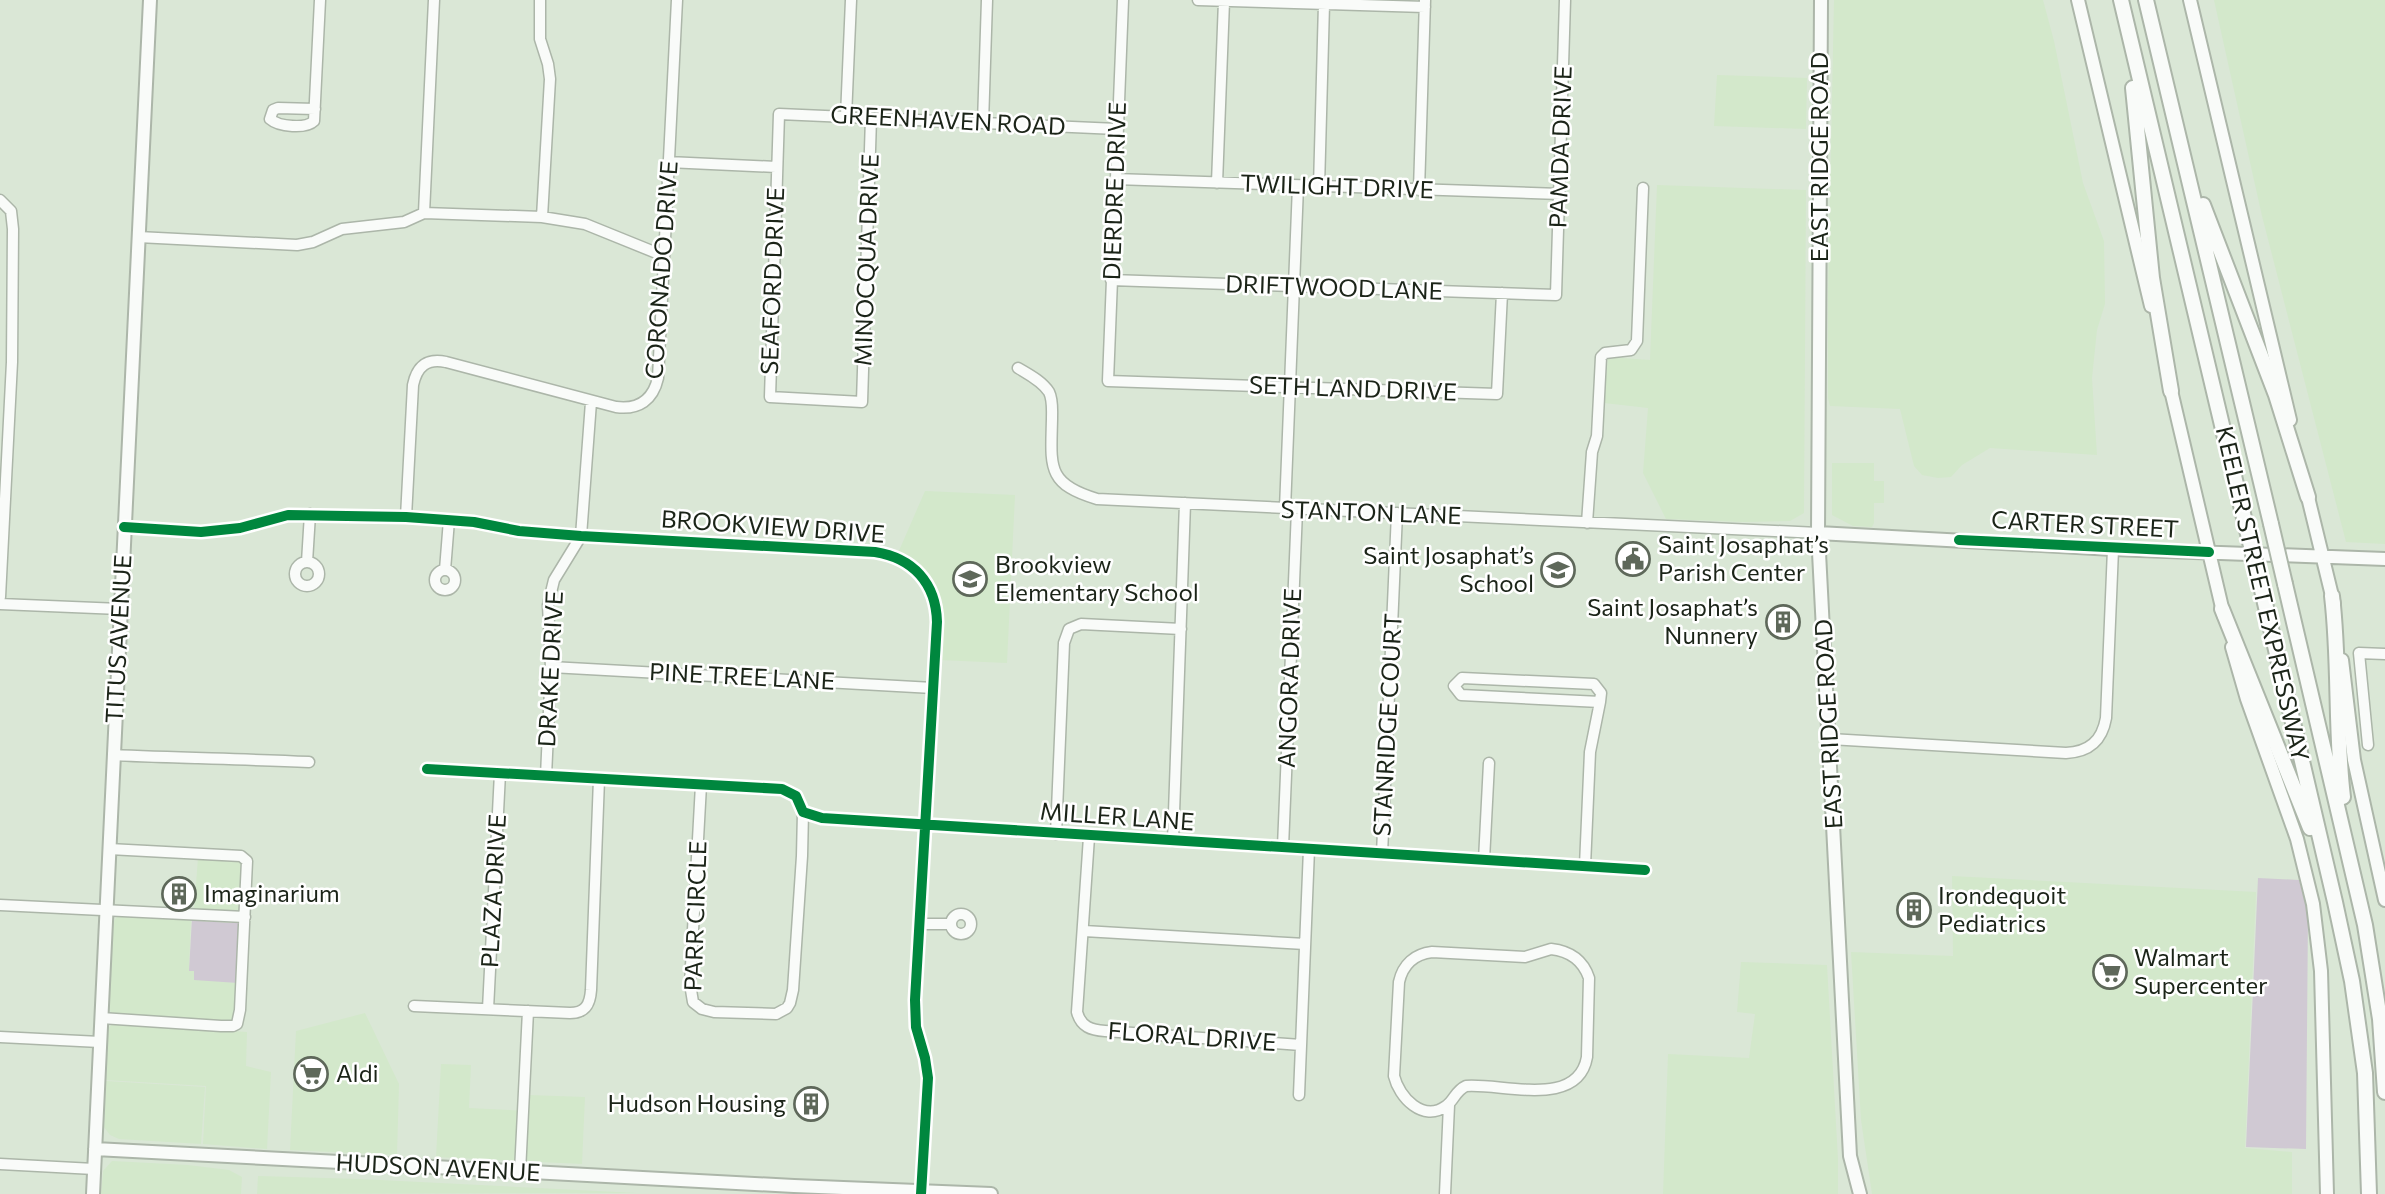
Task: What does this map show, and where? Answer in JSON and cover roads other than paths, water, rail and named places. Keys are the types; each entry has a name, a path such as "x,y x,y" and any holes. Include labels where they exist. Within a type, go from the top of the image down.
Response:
{"highway":[{"path":"2119,0 2137,115 2153,285 2171,391"},
{"name":"KEELER STREET EXPRESSWAY","path":"2119,0 2261,586 2352,981 2364,1060 2369,1194"},
{"name":"KEELER STREET EXPRESSWAY","path":"2146,0 2360,899 2376,992 2385,1092"},
{"path":"2155,42 2210,228 2276,394 2308,497"},
{"path":"2332,596 2337,641 2341,779 2360,899"},
{"path":"2222,609 2292,781 2335,902"}],"main road":[{"name":"TITUS AVENUE","path":"93,1194 150,0"},
{"name":"EAST RIDGE ROAD","path":"1821,0 1818,533 1850,1156 1860,1194"},
{"path":"2078,0 2222,609 2247,699 2301,852 2313,904 2321,971 2327,1194"},
{"path":"2190,0 2332,596 2340,639 2354,760 2383,880 2385,900"},
{"name":"CARTER STREET","path":"1818,533 2113,549 2385,559"},
{"name":"HUDSON AVENUE","path":"95,1149 992,1194"}],"street":[{"path":"315,109 320,0"},
{"path":"424,213 434,0"},
{"path":"540,0 540,39 550,71 542,217"},
{"name":"CORONADO DRIVE","path":"406,517 413,385 417,371 425,363 431,360 446,362 591,402 623,408 635,407 646,401 656,387 659,378 677,0"},
{"path":"846,117 850,0"},
{"path":"983,123 987,0"},
{"name":"DIERDRE DRIVE","path":"1108,382 1123,0"},
{"path":"1198,0 1425,4 1419,190"},
{"name":"PAMDA DRIVE","path":"1556,295 1565,0"},
{"path":"1217,183 1224,1"},
{"path":"1319,187 1324,4"},
{"name":"GREENHAVEN ROAD","path":"779,114 1117,129"},
{"name":"SEAFORD DRIVE","path":"779,114 770,397 862,402"},
{"name":"MINOCQUA DRIVE","path":"862,402 870,118"},
{"path":"668,162 776,167"},
{"name":"TWILIGHT DRIVE","path":"1115,179 1560,194"},
{"path":"1285,509 1297,186"},
{"path":"1587,523 1592,452 1597,436 1601,357 1605,353 1631,350 1637,341 1643,188"},
{"path":"0,200 11,211 13,229 12,362 0,597"},
{"path":"138,237 297,245 313,242 342,229 404,222 424,213 542,217 585,224 664,256"},
{"name":"DRIFTWOOD LANE","path":"1111,280 1556,295"},
{"name":"SETH LAND DRIVE","path":"1108,382 1497,394 1502,293"},
{"name":"STANTON LANE","path":"1018,368 1040,383 1051,397 1051,460 1055,472 1066,486 1077,493 1097,499 1818,533"},
{"name":"DRAKE DRIVE","path":"546,776 551,667 548,605 550,592 560,568 581,536 591,402"},
{"path":"1173,841 1185,503"},
{"name":"ANGORA DRIVE","path":"1283,847 1297,510"},
{"name":"STANRIDGE COURT","path":"1382,854 1397,513"},
{"path":"307,562 310,514"},
{"name":"BROOKVIEW DRIVE","path":"124,527 211,532 273,517 310,514 406,517 474,522 532,532 581,536 874,552 902,559 921,575 935,600 937,622 915,1019 928,1078 921,1192"},
{"path":"445,569 449,520"},
{"path":"1830,739 2066,753 2089,748 2100,737 2106,718 2113,549"},
{"path":"0,604 120,609"},
{"path":"1056,834 1064,643 1069,629 1081,624 1181,629"},
{"path":"2368,745 2359,653 2385,654"},
{"name":"PINE TREE LANE","path":"551,667 933,688"},
{"path":"1585,866 1590,752 1600,702 1601,693 1594,684 1462,678 1454,686 1461,695 1600,702"},
{"path":"113,755 309,762"},
{"path":"1484,860 1489,763"},
{"path":"427,769 787,790 796,796 803,812"},
{"name":"PLAZA DRIVE","path":"488,1009 500,773"},
{"path":"414,1006 577,1013 587,1007 591,990 599,779"},
{"name":"PARR CIRCLE","path":"701,785 690,984 693,1002 707,1011 776,1014 790,1003 793,990 803,812"},
{"name":"MILLER LANE","path":"803,812 822,818 1645,870"},
{"path":"1089,836 1084,931 1305,944"},
{"path":"101,1018 221,1026 237,1024 240,1010 247,861 245,858 108,849"},
{"path":"1299,1095 1309,849"},
{"path":"0,905 244,917"},
{"path":"920,924 951,924"},
{"name":"FLORAL DRIVE","path":"1084,931 1077,1012 1083,1025 1090,1029 1301,1045"},
{"path":"1445,1194 1449,1105 1456,1092 1466,1086 1556,1089 1567,1086 1576,1079 1586,1063 1590,986 1587,972 1581,962 1564,951 1551,949 1525,957 1432,952 1420,954 1410,960 1399,982 1394,1076 1403,1097 1415,1106 1432,1110 1449,1105"},
{"path":"520,1172 528,1011"},
{"path":"0,1037 100,1042"},
{"path":"0,1164 94,1169"}],"place":[{"name":"Saint Josaphat’s Parish Center","path":"1633,559"},
{"name":"Saint Josaphat’s School","path":"1558,570"},
{"name":"Brookview Elementary School","path":"970,579"},
{"name":"Saint Josaphat’s Nunnery","path":"1783,622"},
{"name":"Imaginarium","path":"179,894"},
{"name":"Irondequoit Pediatrics","path":"1914,910"},
{"name":"Walmart Supercenter","path":"2110,972"},
{"name":"Aldi","path":"311,1074"},
{"name":"Hudson Housing","path":"811,1104"}]}
